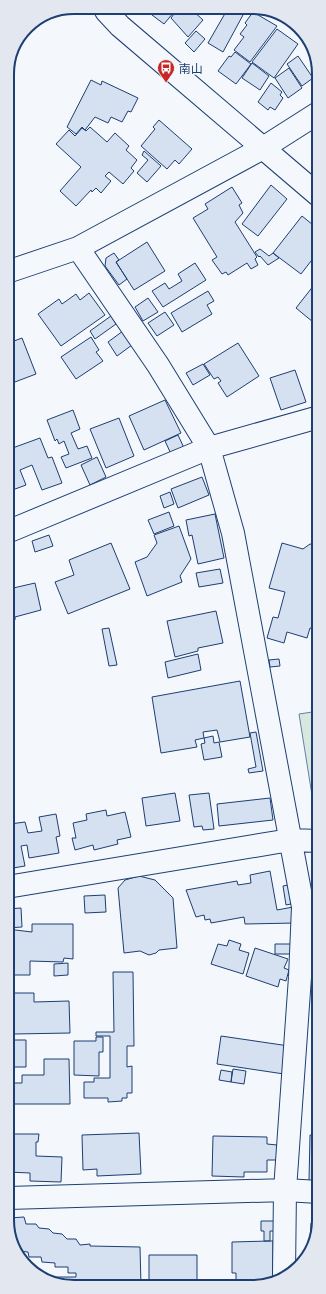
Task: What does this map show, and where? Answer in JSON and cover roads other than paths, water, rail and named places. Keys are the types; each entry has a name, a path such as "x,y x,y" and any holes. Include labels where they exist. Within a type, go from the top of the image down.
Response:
{"street":[{"path":"109,14 120,26 312,190"},
{"path":"14,270 78,248 263,148 312,117"},
{"path":"78,248 158,365 209,448 233,533 303,907 300,977 285,1190 284,1271"},
{"path":"14,529 209,448 312,419"},
{"path":"14,886 290,840 312,841"},
{"path":"14,1198 285,1190 312,1192"}],"place":[{"name":"南山","path":"166,83"}]}
